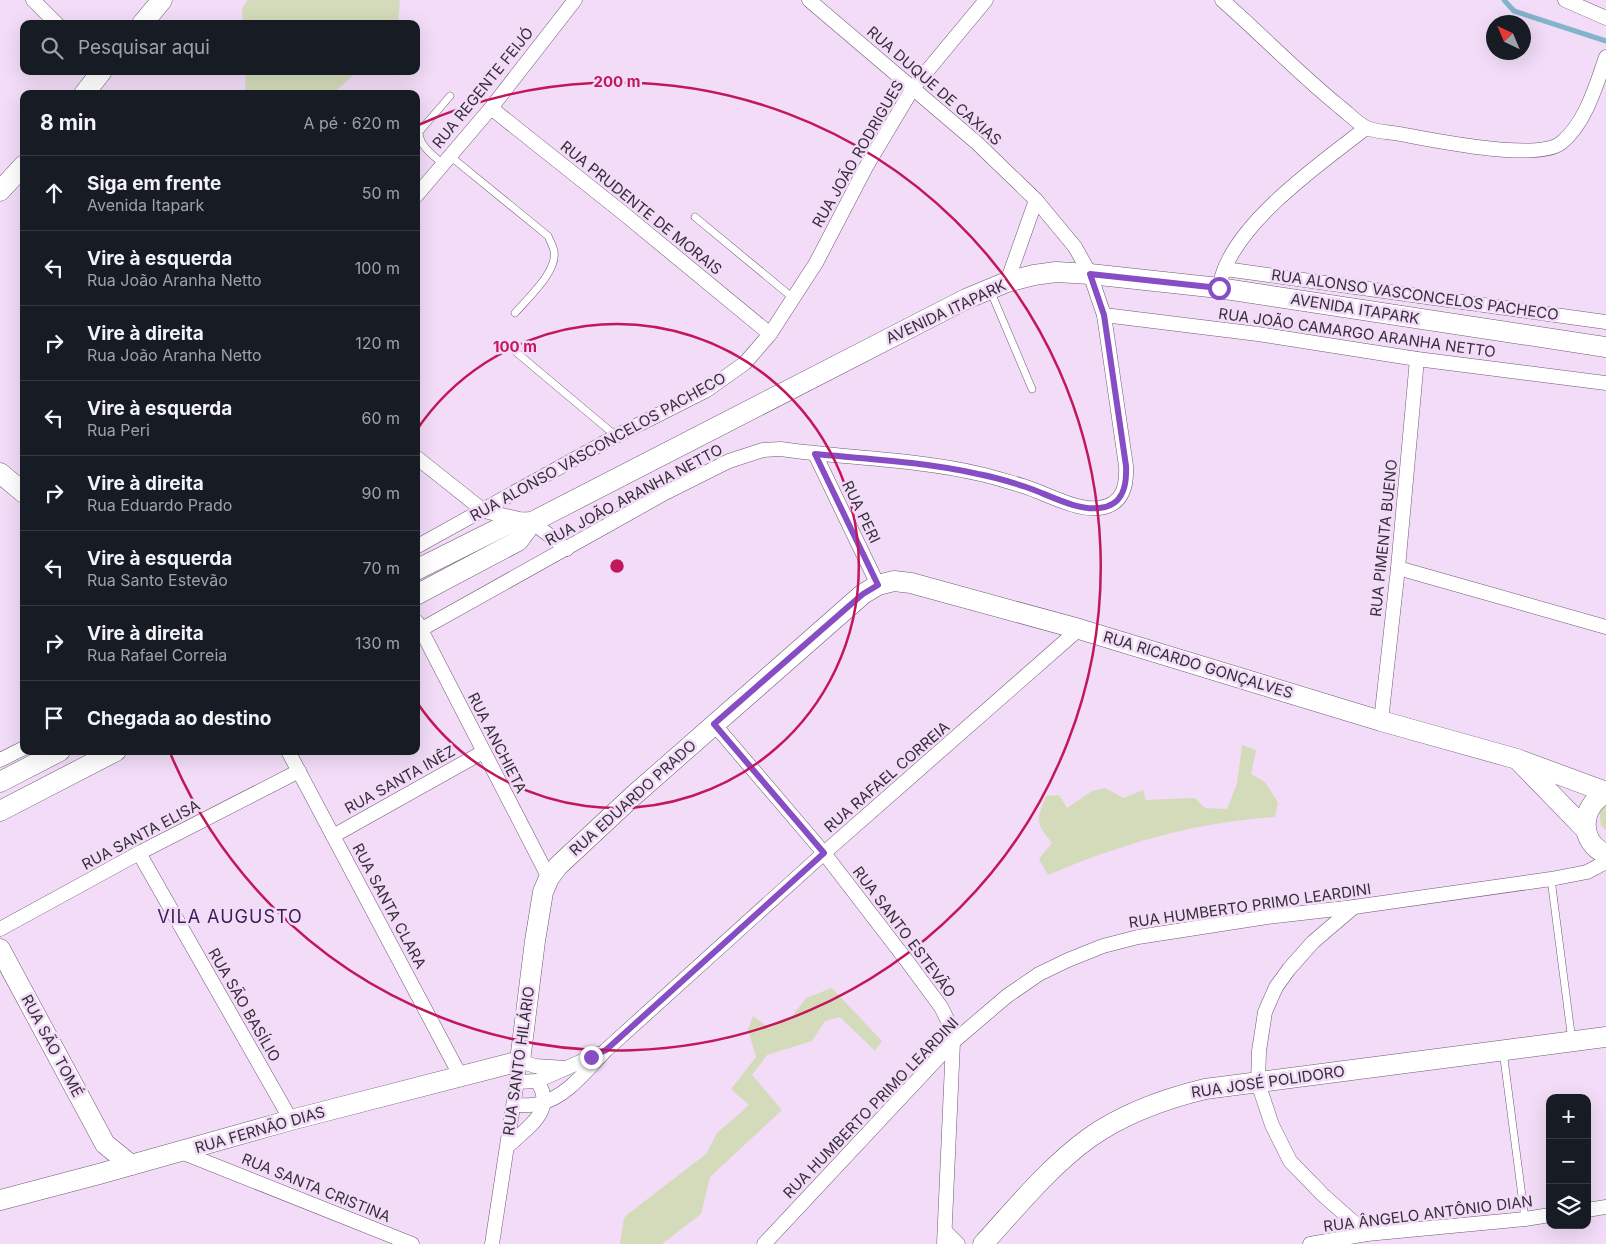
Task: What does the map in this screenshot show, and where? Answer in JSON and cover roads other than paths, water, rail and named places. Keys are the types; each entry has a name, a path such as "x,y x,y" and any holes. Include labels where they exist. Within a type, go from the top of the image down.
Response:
{"street":[{"path":"33,0 53,20"},
{"path":"145,20 162,0"},
{"name":"RUA REGENTE FEIJÓ","path":"420,191 491,108 575,0"},
{"name":"RUA DUQUE DE CAXIAS","path":"809,0 977,143 1036,200 1075,247 1090,274"},
{"name":"RUA JOÃO RODRIGUES","path":"770,334 816,263 870,160 913,88 986,0"},
{"path":"1222,0 1322,92 1366,128 1449,143 1512,150 1539,150 1560,144 1573,129 1593,92 1605,62"},
{"path":"1565,0 1598,10"},
{"path":"87,90 99,75"},
{"name":"RUA PRUDENTE DE MORAIS","path":"491,108 623,212 770,334"},
{"path":"1222,278 1239,245 1261,216 1291,188 1366,128"},
{"path":"0,191 20,169"},
{"path":"998,286 1036,200"},
{"name":"AVENIDA ITAPARK","path":"420,568 510,523 532,522 957,304 998,286 1034,275 1056,272 1222,278 1605,346"},
{"name":"RUA JOÃO ARANHA NETTO","path":"420,625 567,549 665,494 730,461 763,450 780,449 938,466 971,472 1026,487 1087,509 1108,506 1123,494 1127,482 1126,466 1104,315 1090,274"},
{"name":"RUA ALONSO VASCONCELOS PACHECO","path":"1222,278 1606,322"},
{"name":"RUA JOÃO CAMARGO ARANHA NETTO","path":"1104,315 1258,334 1606,383"},
{"name":"RUA ALONSO VASCONCELOS PACHECO","path":"420,545 616,436 715,384 745,363 770,334"},
{"name":"RUA PIMENTA BUENO","path":"1381,721 1418,358"},
{"name":"RUA PERI","path":"815,454 878,585"},
{"path":"420,460 484,511 532,522 567,549"},
{"path":"0,473 20,490"},
{"name":"AVENIDA ITAPARK","path":"420,593 518,541 532,522"},
{"path":"1398,568 1606,627"},
{"name":"RUA RICARDO GONÇALVES","path":"878,585 894,581 911,583 1079,629 1381,721 1517,759 1606,792"},
{"name":"RUA EDUARDO PRADO","path":"549,878 558,866 633,796 849,606 863,594 878,585"},
{"name":"RUA RAFAEL CORREIA","path":"514,1105 545,1102 556,1097 576,1081 606,1050 824,853 1079,629"},
{"name":"RUA ANCHIETA","path":"420,630 549,878"},
{"name":"RUA SANTO ESTEVÃO","path":"714,724 824,853 940,1007 950,1026 953,1042 945,1238 958,1244"},
{"path":"0,760 20,750"},
{"name":"RUA SANTA INÊZ","path":"333,836 483,752"},
{"path":"0,782 52,755"},
{"path":"0,811 108,755"},
{"name":"RUA SANTA CLARA","path":"290,755 461,1076"},
{"path":"1517,759 1585,829"},
{"name":"RUA SANTA ELISA","path":"0,929 139,853 299,771"},
{"path":"1604,856 1593,846 1588,838 1585,820 1592,803 1606,792"},
{"name":"RUA SÃO BASÍLIO","path":"139,853 291,1120"},
{"name":"RUA HUMBERTO PRIMO LEARDINI","path":"764,1244 953,1042 1007,996 1039,974 1103,946 1138,937 1267,916 1354,907 1551,879 1587,872 1604,856"},
{"name":"RUA SANTO HILÁRIO","path":"492,1244 514,1105 535,941 544,892 549,878"},
{"path":"1354,907 1313,942 1276,987 1265,1012 1258,1083 1272,1125 1290,1162 1323,1195 1367,1234"},
{"name":"RUA SÃO TOMÉ","path":"2,956 105,1144 131,1165"},
{"name":"RUA JOSÉ POLIDORO","path":"983,1244 1060,1162 1090,1137 1131,1113 1165,1099 1205,1089 1606,1037"},
{"name":"RUA RAFAEL CORREIA","path":"517,1082 537,1081 606,1050"},
{"name":"RUA RAFAEL CORREIA","path":"520,1060 535,1066 566,1068"},
{"name":"RUA FERNÃO DIAS","path":"0,1200 181,1152 291,1120 520,1060"},
{"path":"508,1146 541,1112 545,1102 543,1090 537,1081"},
{"path":"99,1174 105,1144"},
{"name":"RUA SANTA CRISTINA","path":"181,1152 412,1244"},
{"path":"1591,1209 1606,1207"},
{"name":"RUA ÂNGELO ANTÔNIO DIAN","path":"1310,1244 1367,1234 1525,1220 1546,1216"}],"lane":[{"path":"420,131 450,96"},
{"path":"420,140 422,144 447,160 548,236 554,251 552,265 545,277 515,313"},
{"path":"695,217 793,298"},
{"path":"998,286 1032,388"},
{"path":"510,347 616,436"},
{"path":"1551,879 1572,1041"},
{"path":"1502,1049 1525,1220"}],"waterway":[{"path":"1504,0 1514,11 1606,41"}],"district":[{"name":"VILA AUGUSTO","path":"230,917"}]}
